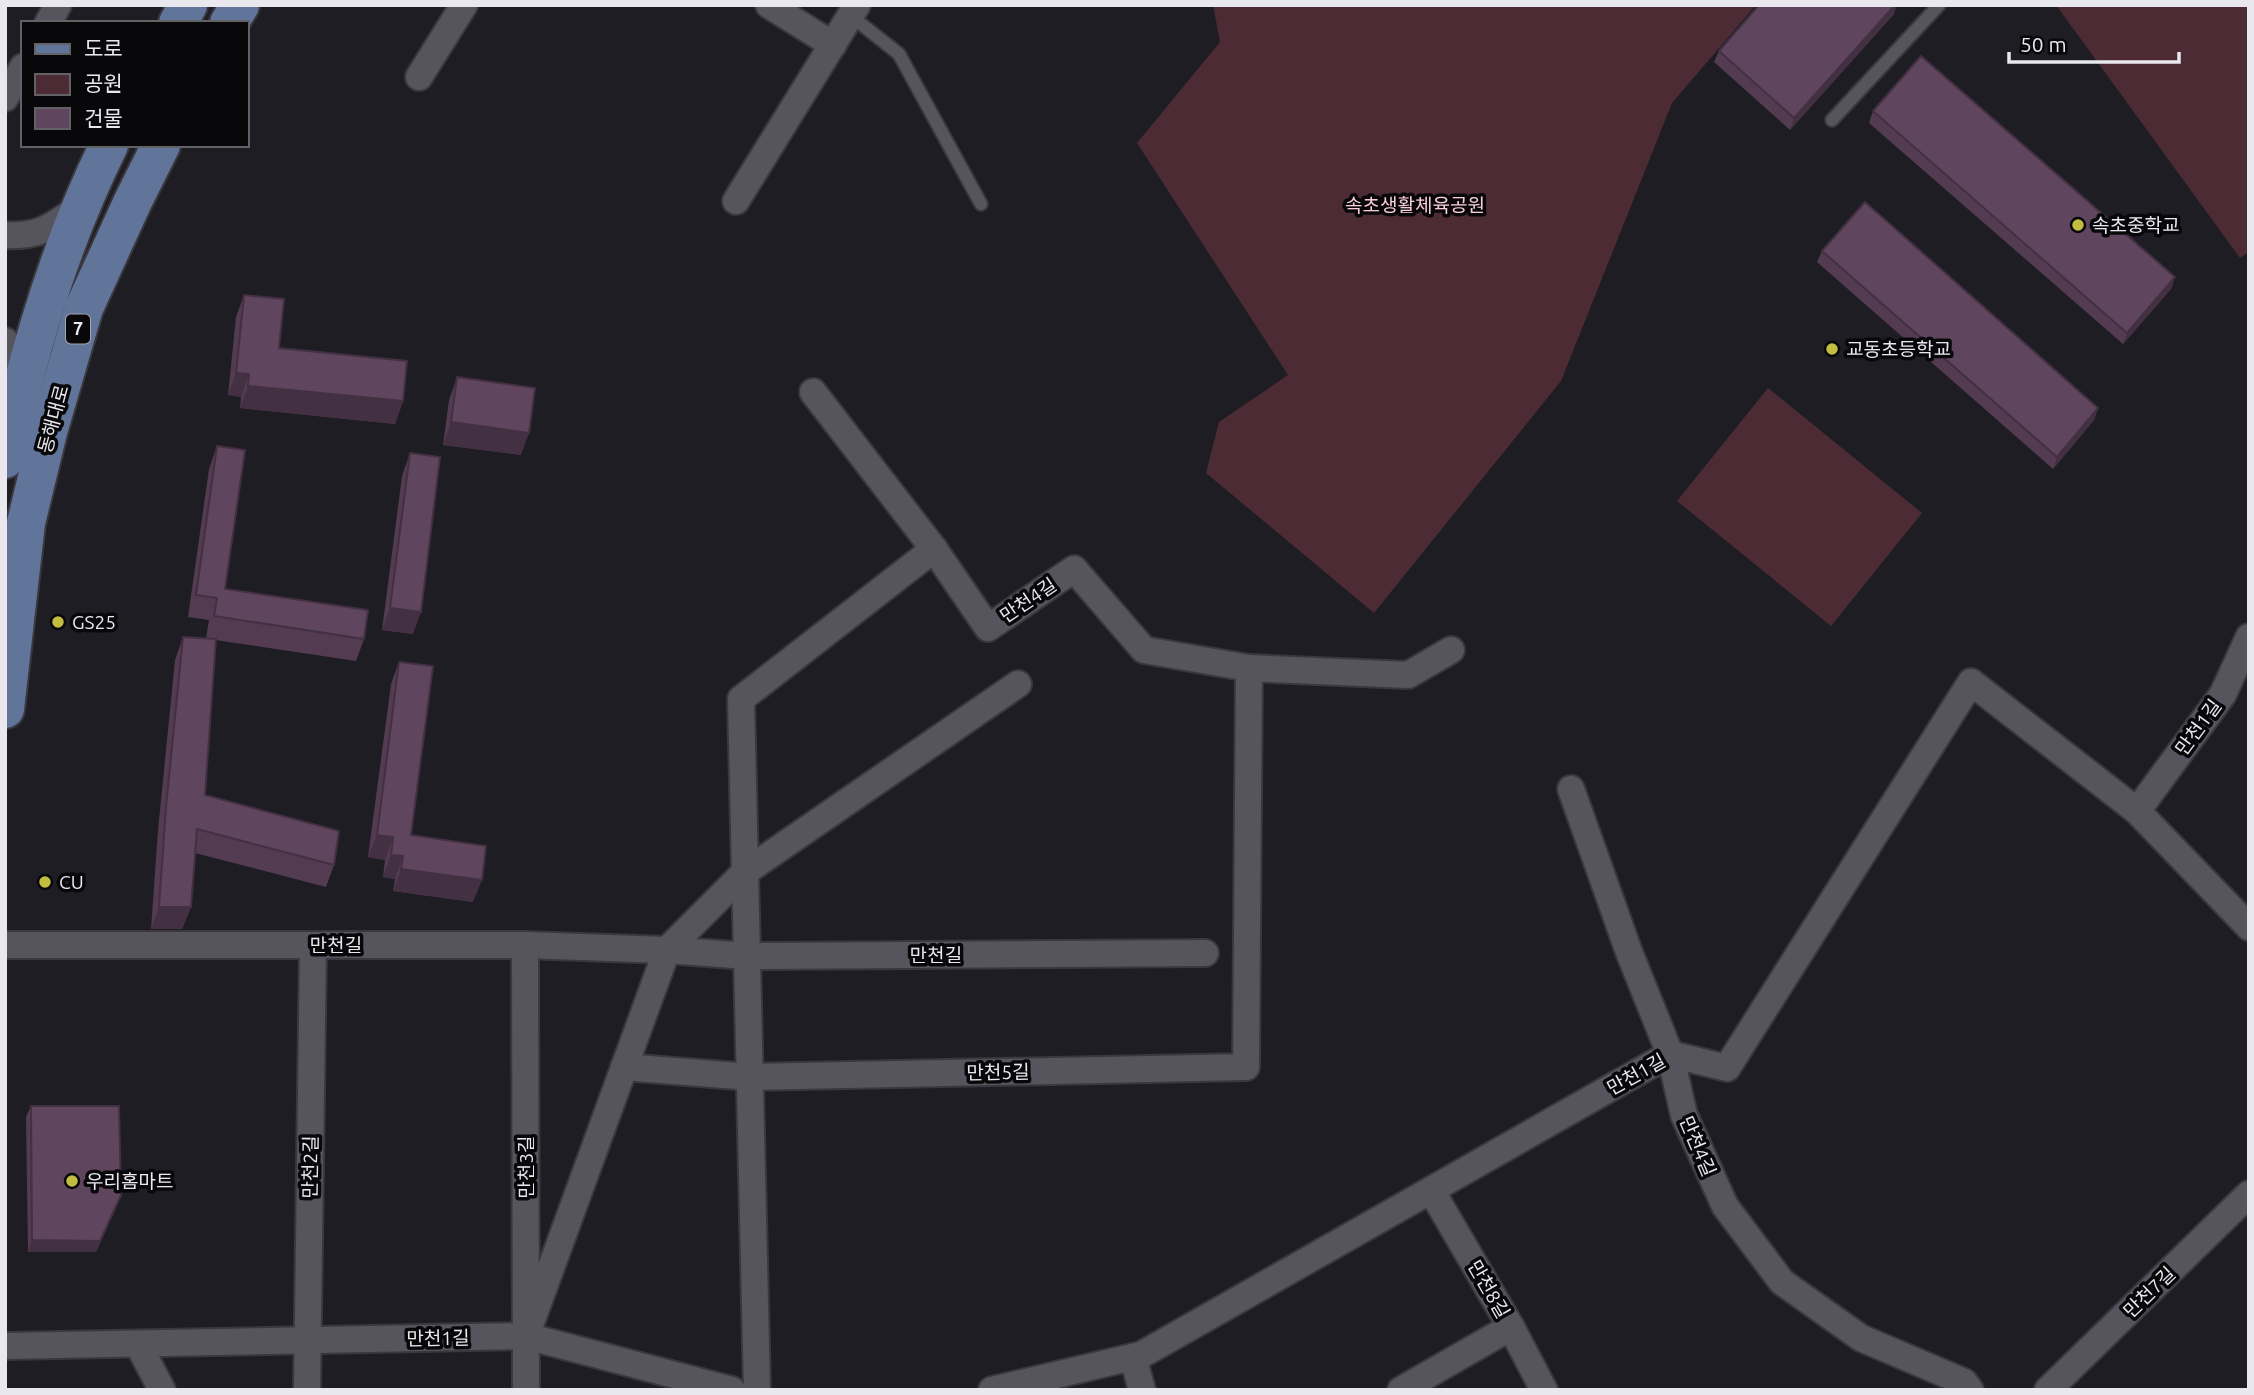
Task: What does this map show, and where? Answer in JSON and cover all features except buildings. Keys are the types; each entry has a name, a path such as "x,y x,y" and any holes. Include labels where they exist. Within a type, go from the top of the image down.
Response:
{"main road":[{"path":"179,21 188,5"},
{"path":"230,21 240,5"},
{"name":"동해대로","path":"5,459 18,398 41,318 108,147"},
{"name":"동해대로","path":"5,709 26,523 48,432 85,308 132,201 161,147"}],"street":[{"path":"49,21 58,5"},
{"path":"419,77 464,5"},
{"path":"769,5 833,45"},
{"path":"736,201 854,11"},
{"path":"5,98 21,70"},
{"path":"5,235 26,236 48,229 84,204"},
{"path":"5,341 18,398"},
{"path":"757,1390 741,699 934,549 813,392"},
{"name":"만천4길","path":"934,549 988,628 1074,569 1144,650 1249,668 1409,675 1451,650"},
{"name":"만천1길","path":"2137,811 2223,694 2249,637"},
{"name":"만천5길","path":"624,1067 750,1077 1246,1067 1249,668"},
{"name":"만천1길","path":"992,1390 1141,1355 1670,1054 1727,1068 1971,682 2137,811 2249,926"},
{"path":"526,1336 667,950 745,872 1018,684"},
{"name":"만천4길","path":"1571,789 1629,952 1670,1054 1684,1115 1724,1206 1782,1282 1861,1338 1964,1382 1970,1390"},
{"name":"만천길","path":"5,945 525,945 747,956 1205,953"},
{"name":"만천2길","path":"307,1390 313,945"},
{"name":"만천3길","path":"525,945 526,1390"},
{"name":"만천8길","path":"1431,1190 1511,1327 1544,1390"},
{"name":"만천7길","path":"2048,1390 2249,1194"},
{"path":"1401,1390 1511,1327"},
{"name":"만천1길","path":"5,1346 526,1336 732,1390"},
{"path":"138,1344 162,1390"},
{"path":"1133,1357 1142,1390"}],"lane":[{"path":"1832,120 1939,5"},
{"path":"854,11 899,54 981,204"}],"green space":[{"name":"속초생활체육공원","path":"1213,5 1756,5 1672,103 1561,381 1374,613 1206,473 1219,422 1288,375 1137,143 1220,42"},
{"path":"2056,5 2249,5 2249,252 2240,258"},
{"path":"1768,388 1922,513 1831,626 1677,501"}],"place":[{"name":"속초중학교","path":"2078,225"},
{"name":"교동초등학교","path":"1832,349"},
{"name":"GS25","path":"58,622"},
{"name":"CU","path":"45,882"},
{"name":"우리홈마트","path":"72,1181"}]}
